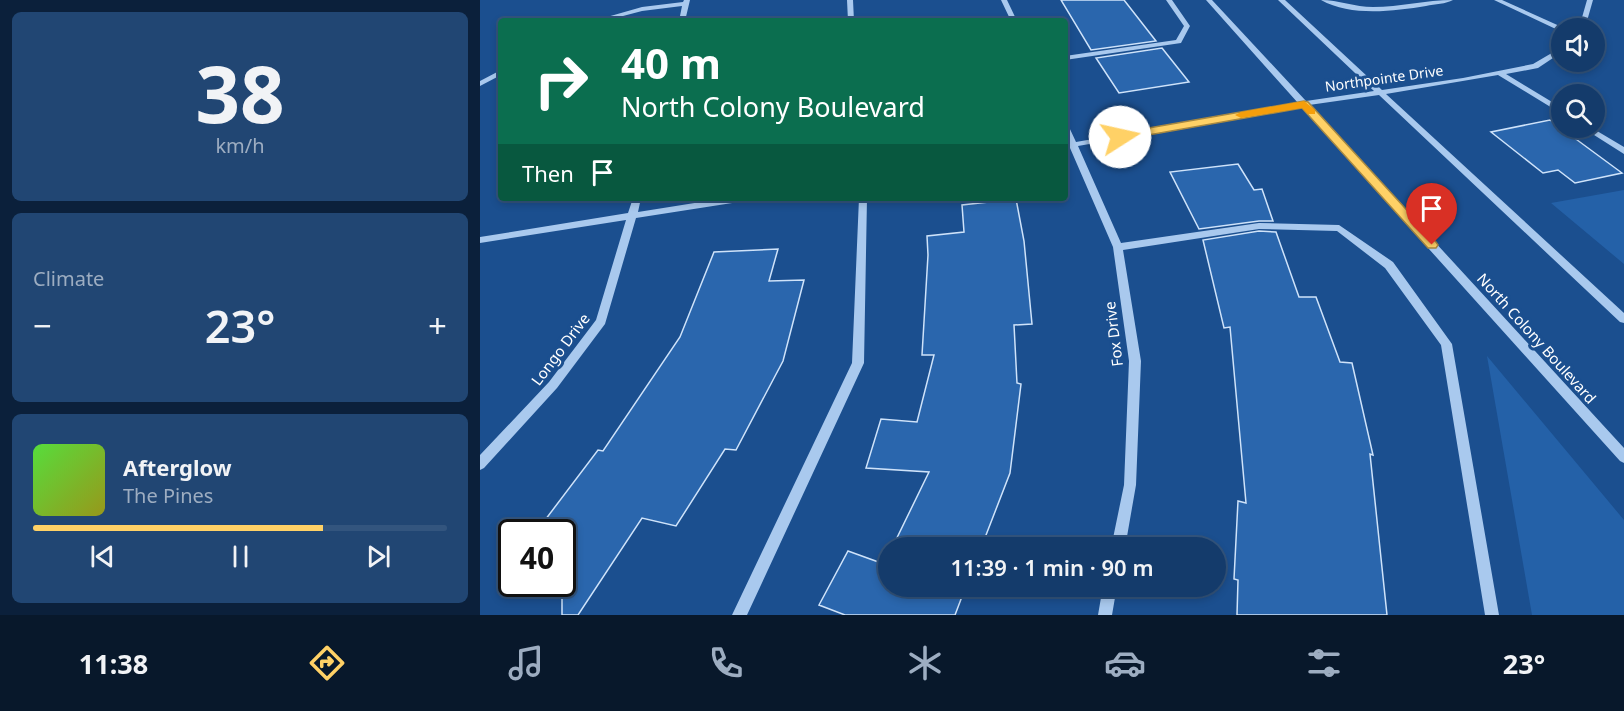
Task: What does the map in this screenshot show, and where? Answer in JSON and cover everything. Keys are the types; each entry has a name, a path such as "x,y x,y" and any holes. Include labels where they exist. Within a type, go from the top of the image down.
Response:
{"street":[{"path":"850,0 851,18"},
{"path":"1004,0 1013,18"},
{"path":"1068,58 1179,42 1187,26 1169,0"},
{"name":"North Colony Boulevard","path":"1209,0 1624,457"},
{"path":"1281,0 1624,319"},
{"path":"1324,0 1363,10 1395,9 1450,0"},
{"path":"1497,0 1551,25"},
{"path":"1585,18 1590,0"},
{"path":"608,18 642,9 687,2 683,18"},
{"name":"Northpointe Drive","path":"1069,145 1304,104 1463,80 1535,66 1551,56"},
{"path":"1499,73 1551,105"},
{"path":"480,84 498,74"},
{"path":"1603,138 1624,151"},
{"name":"Fox Drive","path":"1069,145 1118,247 1135,361 1130,485 1120,537"},
{"name":"Longo Drive","path":"480,464 553,385 601,321 636,201"},
{"path":"480,240 726,201"},
{"path":"739,615 858,363 863,201"},
{"path":"1118,247 1260,226 1339,228 1389,265 1446,344 1492,615"},
{"path":"1104,615 1108,597"}],"shaded area":[{"path":"1624,190 1624,264 1551,203"},
{"path":"1487,356 1624,520 1624,615 1532,615"}],"building":[{"path":"1061,0 1124,0 1156,41 1091,50"},
{"path":"1162,48 1189,82 1119,93 1096,58"},
{"path":"1550,120 1551,138 1574,138 1622,173 1575,183 1558,170 1543,173 1491,132"},
{"path":"1238,164 1254,190 1262,189 1273,221 1199,229 1170,172"},
{"path":"1016,201 1024,241 1032,324 1014,325 1017,383 1021,384 1010,473 985,537 897,537 929,472 866,468 881,419 917,422 934,355 922,355 927,236 964,232 962,205"},
{"path":"1259,231 1276,232 1299,297 1316,297 1340,362 1352,363 1373,455 1370,454 1387,615 1237,615 1238,580 1234,579 1238,501 1246,503 1230,327 1224,328 1203,240"},
{"path":"778,249 769,281 804,280 783,361 736,450 725,449 676,526 642,518 578,615 562,615 562,597 576,597 576,519 546,519 598,450 603,451 680,337 714,252"},
{"path":"848,551 878,562 878,597 962,597 955,615 845,615 819,605"}],"slow traffic":[{"path":"1241,115 1304,104 1311,112"}],"route":[{"path":"1120,137 1304,104 1432,245"}]}
